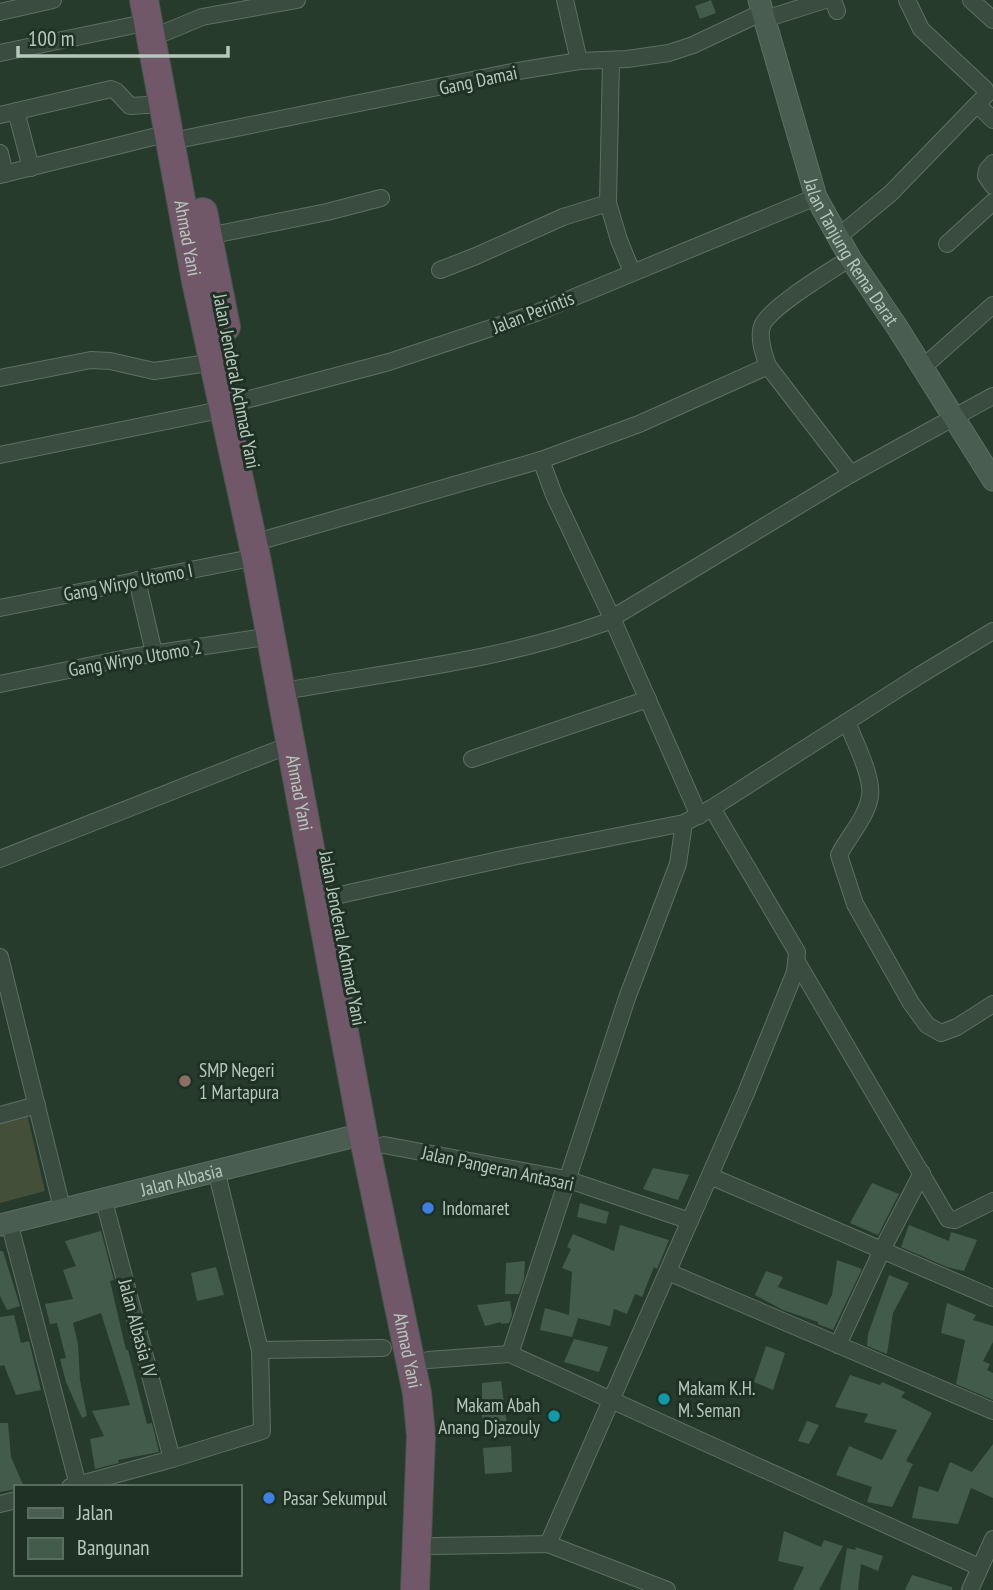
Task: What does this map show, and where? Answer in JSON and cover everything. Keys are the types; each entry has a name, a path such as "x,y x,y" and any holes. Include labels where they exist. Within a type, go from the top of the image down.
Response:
{"highway":[{"name":"Ahmad Yani","path":"155,13 164,104 178,136 196,281 213,306 218,345"},
{"name":"Jalan Jenderal Achmad Yani","path":"155,13 178,136 208,236 213,306"},
{"name":"Jalan Jenderal Achmad Yani","path":"218,345 295,689 335,895 374,1139 402,1276 428,1360 433,1392 438,1471 432,1590"},
{"name":"Ahmad Yani","path":"262,548 272,636 292,744 374,1139"},
{"name":"Ahmad Yani","path":"402,1276 421,1436 415,1590"}],"street":[{"path":"0,12 53,0"},
{"path":"0,53 155,13 202,17 298,0"},
{"path":"565,0 579,61"},
{"path":"838,237 891,193 986,95 985,89 921,29 907,0"},
{"path":"971,0 993,20"},
{"name":"Gang Damai","path":"3,175 178,136 512,72 579,61 669,53 693,45 762,10 832,4"},
{"name":"Jalan Tanjung Rema Darat","path":"762,10 816,197 850,258 993,480"},
{"path":"611,60 608,203 632,272"},
{"path":"31,167 8,113 111,89 130,106 164,104"},
{"path":"978,105 993,120"},
{"path":"0,153 3,175"},
{"path":"993,163 986,170 986,176 993,186"},
{"name":"Jalan Perintis","path":"0,455 233,405 389,362 536,313 816,197"},
{"path":"208,236 381,198"},
{"path":"947,244 993,202"},
{"path":"440,270 563,216 608,203"},
{"path":"850,258 776,310 764,322 761,330 768,366 851,474"},
{"path":"922,368 993,305"},
{"path":"0,378 91,360 154,371 218,345"},
{"name":"Gang Wiryo Utomo I","path":"0,608 137,580 262,548 541,460 639,424 768,366"},
{"path":"295,689 501,653 579,632 612,618 851,474 993,396"},
{"path":"541,460 554,495 612,618 698,816 797,952 796,972 710,1176 548,1544"},
{"path":"137,580 154,653"},
{"path":"335,895 698,816 993,631"},
{"name":"Gang Wiryo Utomo 2","path":"0,684 154,653 272,636"},
{"path":"472,759 648,699"},
{"path":"847,722 867,774 870,796 861,818 839,855 855,904 926,1026 941,1033 957,1027 993,1004"},
{"path":"0,859 292,744"},
{"path":"510,1354 627,998 698,816"},
{"path":"0,957 62,1208"},
{"path":"797,962 948,1219 955,1220 993,1201"},
{"path":"0,1115 37,1105"},
{"name":"Jalan Albasia","path":"4,1223 216,1170 374,1139"},
{"name":"Jalan Pangeran Antasari","path":"374,1139 566,1179 690,1221"},
{"path":"78,1485 262,1431 260,1350 216,1170"},
{"path":"838,1345 882,1250 922,1173"},
{"path":"710,1176 993,1298"},
{"name":"Jalan Albasia IV","path":"103,1197 172,1459"},
{"path":"4,1223 74,1485"},
{"path":"668,1272 993,1411"},
{"path":"260,1350 383,1348"},
{"path":"428,1360 510,1354 612,1402 985,1564"},
{"path":"970,1590 985,1564 993,1539"},
{"path":"434,1546 548,1544 667,1590"}],"green space":[{"path":"27,1114 45,1191 0,1203 0,1122"}],"building":[{"path":"711,0 716,13 700,19 695,6"},
{"path":"653,1168 689,1175 678,1200 643,1189"},
{"path":"872,1183 899,1194 878,1235 850,1223"},
{"path":"580,1203 609,1212 606,1224 577,1217"},
{"path":"620,1225 669,1240 642,1297 635,1294 627,1314 614,1309 610,1326 578,1318 572,1337 540,1330 545,1308 569,1315 572,1272 562,1268 571,1249 567,1247 573,1234 614,1251"},
{"path":"909,1225 949,1241 951,1232 977,1240 964,1271 947,1267 901,1247"},
{"path":"101,1231 114,1280 110,1281 126,1350 147,1424 152,1423 159,1452 118,1460 119,1463 95,1469 90,1439 104,1436 92,1411 130,1405 101,1313 73,1323 87,1416 82,1418 66,1382 60,1359 66,1358 57,1323 50,1324 45,1304 73,1299 63,1270 76,1266 65,1241"},
{"path":"0,1251 3,1251 20,1306 7,1310 0,1296"},
{"path":"837,1260 862,1269 833,1330 783,1310 755,1295 766,1271 783,1277 778,1287 827,1305 832,1295"},
{"path":"525,1261 524,1279 519,1294 505,1294 506,1263"},
{"path":"216,1267 224,1295 197,1301 191,1273"},
{"path":"889,1275 909,1283 893,1313 887,1354 867,1346 868,1334"},
{"path":"510,1301 512,1315 509,1323 485,1326 477,1305"},
{"path":"947,1303 976,1315 973,1320 993,1326 993,1342 983,1361 990,1364 987,1370 993,1373 993,1400 956,1384 965,1340 941,1333"},
{"path":"14,1315 21,1343 29,1341 41,1390 16,1395 4,1365 0,1366 0,1317"},
{"path":"574,1339 608,1347 599,1372 564,1362"},
{"path":"766,1346 785,1353 773,1390 754,1382"},
{"path":"850,1375 880,1385 882,1382 905,1392 901,1397 932,1413 906,1461 913,1464 892,1507 867,1502 872,1487 836,1475 849,1446 882,1460 897,1430 864,1422 868,1414 835,1407"},
{"path":"501,1381 507,1425 482,1423 482,1383"},
{"path":"807,1421 819,1425 809,1444 798,1441"},
{"path":"0,1423 8,1423 11,1457 23,1485 14,1485 14,1489 0,1492"},
{"path":"993,1444 993,1498 971,1488 958,1524 912,1518 919,1486 938,1492 950,1462 972,1472"},
{"path":"511,1446 512,1472 485,1474 483,1448"},
{"path":"784,1531 821,1547 824,1540 843,1546 819,1590 793,1590 804,1567 778,1561"},
{"path":"855,1547 883,1556 878,1571 861,1564 858,1590 840,1590 847,1548 856,1550"},
{"path":"912,1575 952,1587 952,1590 905,1590"}],"place":[{"name":"SMP Negeri 1 Martapura","path":"185,1081"},
{"name":"Indomaret","path":"428,1208"},
{"name":"Makam K.H. M. Seman","path":"664,1399"},
{"name":"Makam Abah Anang Djazouly","path":"554,1416"},
{"name":"Pasar Sekumpul","path":"269,1498"}]}
